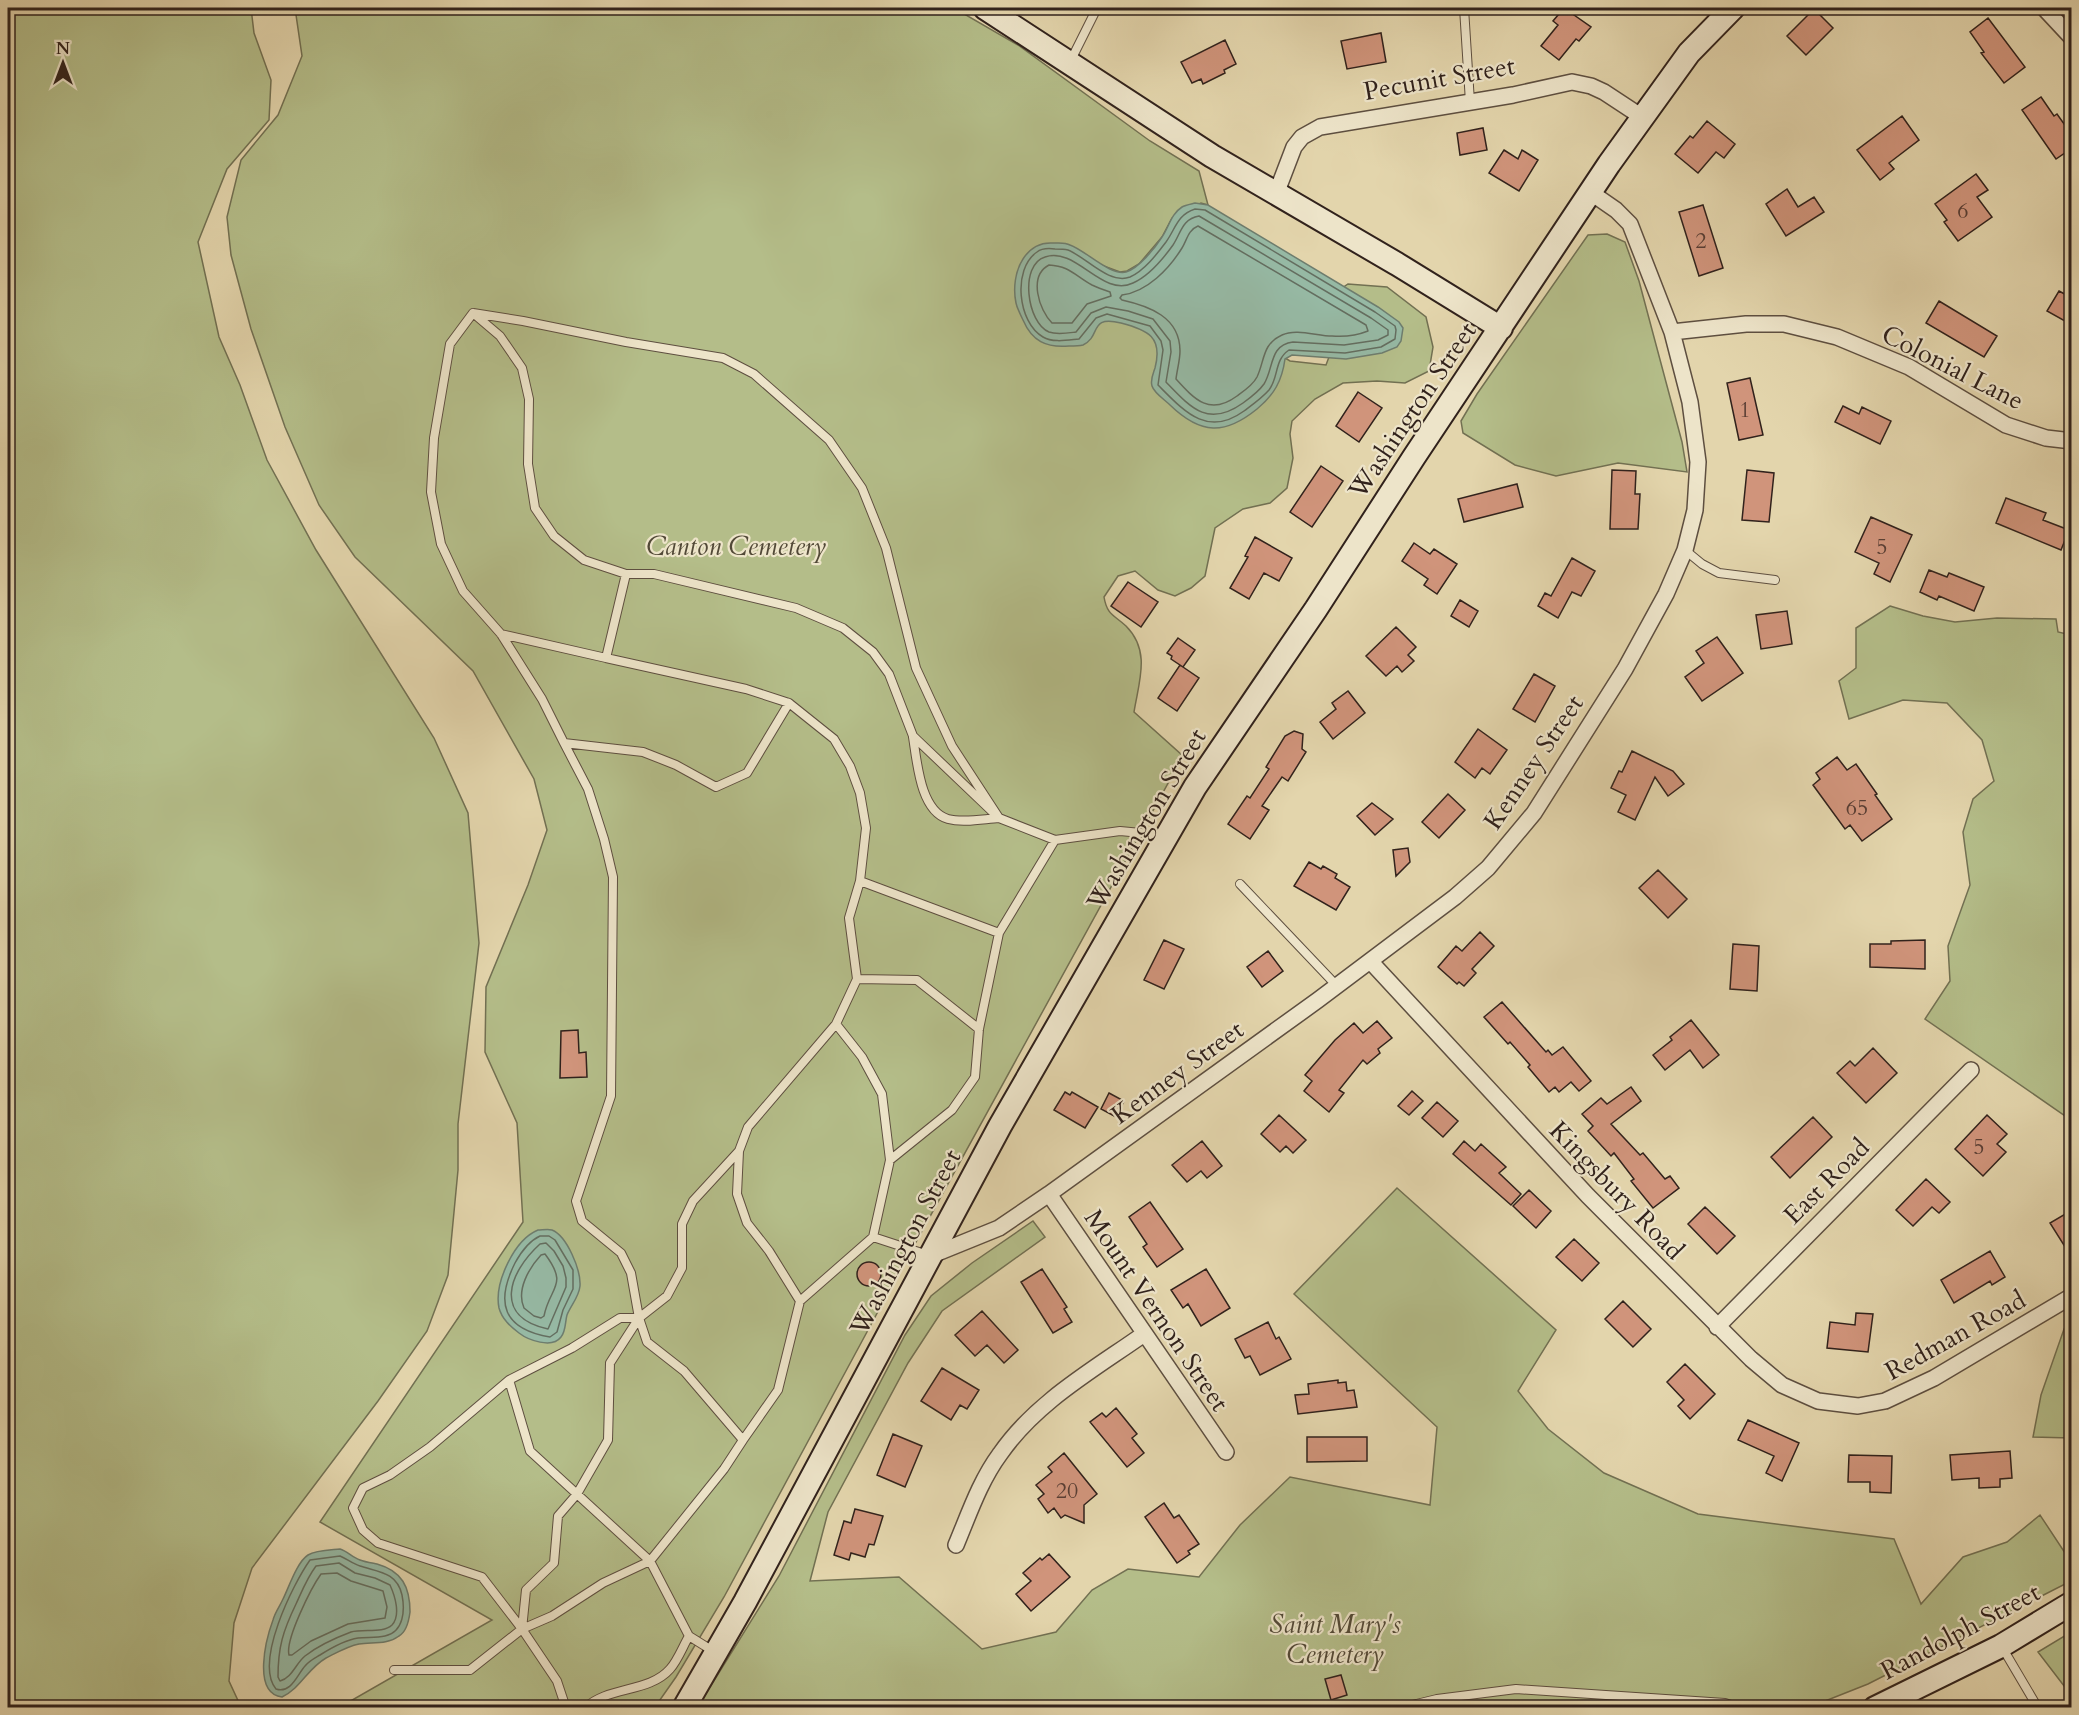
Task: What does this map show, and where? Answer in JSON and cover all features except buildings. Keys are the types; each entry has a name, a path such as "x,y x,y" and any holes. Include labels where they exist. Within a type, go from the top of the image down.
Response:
{"main road":[{"path":"985,8 1212,156 1397,264 1501,328"},
{"name":"Washington Street","path":"684,1707 717,1653 1000,1126 1195,787 1316,609 1590,192 1689,53 1733,8"},
{"name":"Randolph Street","path":"1875,1707 2001,1646 2072,1603"}],"street":[{"path":"2044,8 2072,38"},
{"name":"Pecunit Street","path":"1276,194 1294,147 1302,137 1320,127 1572,82 1591,86 1604,92 1642,117"},
{"name":"Kenney Street","path":"930,1256 999,1228 1049,1194 1371,962 1455,897 1488,868 1534,813 1625,669 1666,594 1685,550 1695,510 1698,462 1690,402 1672,332 1630,224 1616,210 1590,192"},
{"name":"Colonial Lane","path":"1672,332 1746,324 1784,324 1837,337 1909,366 2006,425 2046,438 2072,441"},
{"name":"Kingsbury Road","path":"1371,962 1588,1196 1751,1359 1782,1385 1818,1401 1858,1406"},
{"name":"East Road","path":"1718,1327 1971,1070"},
{"name":"Mount Vernon Street","path":"1049,1194 1226,1452"},
{"name":"Redman Road","path":"1858,1406 1885,1401 1927,1382 2072,1296"},
{"path":"956,1545 974,1499 1000,1454 1028,1419 1057,1395 1144,1334"}],"lane":[{"path":"1070,62 1097,8"},
{"path":"1464,8 1470,102"},
{"path":"473,313 500,336 522,368 529,399 528,464 535,508 554,536 584,560 626,574 654,574 738,593 796,608 843,628 873,652 889,674 913,736 921,780 930,807 937,814 955,820 999,818"},
{"path":"473,313 450,344 434,438 431,492 441,544 463,591 501,634 542,699 588,789 613,877 611,1096 576,1201 582,1221 621,1253 631,1273 639,1318 647,1342 684,1371 743,1440"},
{"path":"473,313 723,358 754,374 830,440 862,488 886,548 916,668 952,746 999,818"},
{"path":"1685,550 1702,564 1719,573 1775,580"},
{"path":"606,658 626,574"},
{"path":"501,634 746,689 789,704 834,739 850,766 861,793 866,828 860,881 849,918 857,979 836,1024 748,1127 739,1151 737,1194 747,1223 769,1251 800,1301"},
{"path":"564,743 643,752 676,765 716,787 747,773 789,704"},
{"path":"913,736 999,818 1055,840 1120,831 1167,835"},
{"path":"890,1160 952,1110 975,1077 979,1029 999,933 1055,840"},
{"path":"860,881 999,933"},
{"path":"1240,884 1337,986"},
{"path":"857,979 917,980 979,1029"},
{"path":"394,1670 470,1670 522,1629 552,1616 603,1583 650,1561 724,1469 778,1390 800,1301 873,1237 890,1160 882,1094 862,1057 836,1024"},
{"path":"522,1629 526,1590 554,1563 558,1516 577,1494 608,1440 610,1363 639,1318 667,1296 682,1268 682,1224 693,1201 739,1151"},
{"path":"873,1237 930,1256"},
{"path":"566,1707 557,1681 522,1629 482,1577 378,1543 363,1530 353,1508 363,1488 390,1475 430,1447 509,1380 572,1348 620,1318 639,1318"},
{"path":"509,1380 530,1451 650,1561 689,1636 717,1653"},
{"path":"585,1707 594,1699 652,1681 669,1670 689,1636"},
{"path":"2001,1646 2038,1707"},
{"path":"1400,1707 1439,1703 1516,1689 1725,1703 1740,1707"}],"green space":[{"path":"8,8 251,8 254,33 271,80 269,120 227,169 198,242 219,337 240,385 267,460 316,550 434,738 468,813 479,943 458,1124 458,1170 448,1275 427,1331 378,1401 252,1568 234,1623 229,1681 241,1707 8,1707"},
{"name":"Canton Cemetery","path":"295,8 954,8 1018,45 1150,141 1199,171 1208,205 1201,203 1172,218 1162,237 1139,264 1127,271 1120,272 1101,265 1254,339 1290,361 1326,365 1335,341 1332,295 1348,284 1387,287 1426,317 1433,347 1429,371 1405,383 1377,381 1343,383 1315,399 1292,421 1290,434 1293,458 1287,488 1270,503 1243,509 1215,528 1205,576 1191,588 1175,596 1158,590 1135,571 1118,576 1104,597 1109,611 1134,636 1141,656 1134,712 1183,756 724,1597 676,1677 655,1707 340,1707 492,1620 320,1522 523,1222 517,1123 485,1052 486,987 528,885 547,830 534,779 473,671 355,557 319,505 285,427 251,329 231,255 227,217 241,160 278,115 302,56"},
{"path":"1607,234 1625,242 1639,281 1682,442 1687,472 1618,463 1556,476 1515,465 1463,433 1461,421 1477,394 1588,235"},
{"path":"1890,606 1923,616 1955,622 1997,618 2056,619 2058,632 2071,635 2071,1120 1925,1019 1950,981 1948,946 1970,885 1963,832 1973,799 1994,781 1982,740 1947,703 1903,700 1849,719 1839,681 1856,668 1856,628"},
{"name":"Saint Mary's Cemetery","path":"1397,1188 1556,1330 1518,1391 1548,1429 1604,1473 1698,1514 1894,1539 1921,1604 1963,1557 2007,1542 2040,1515 2071,1562 2071,1581 1868,1684 1810,1707 697,1708 779,1576 905,1335 931,1296 972,1263 1033,1221 1045,1237 942,1311 908,1363 828,1512 810,1581 899,1577 982,1649 1056,1632 1092,1590 1128,1569 1199,1577 1240,1525 1290,1477 1430,1505 1437,1427 1294,1294"},
{"path":"2071,1318 2071,1438 2033,1437 2041,1395 2064,1329"},
{"path":"2071,1632 2071,1695 2038,1652"}],"water":[{"path":"1195,203 1208,205 1378,307 1399,322 1403,328 1401,341 1397,347 1382,353 1346,359 1292,355 1285,359 1276,387 1263,404 1234,424 1213,428 1192,422 1181,415 1155,391 1151,382 1157,349 1155,342 1146,332 1111,321 1099,324 1089,341 1083,345 1053,346 1035,338 1018,309 1015,292 1018,269 1032,249 1043,244 1066,243 1105,267 1126,272 1151,252 1178,210"},
{"path":"538,1230 552,1230 558,1233 572,1254 580,1279 577,1297 567,1315 564,1332 557,1341 546,1343 523,1336 507,1322 499,1308 498,1298 503,1275 514,1252 529,1235"},
{"path":"340,1549 360,1560 386,1567 403,1581 410,1603 408,1622 401,1634 390,1641 351,1646 319,1662 294,1689 282,1697 273,1693 267,1686 264,1676 267,1639 275,1614 304,1558 323,1550"}]}
